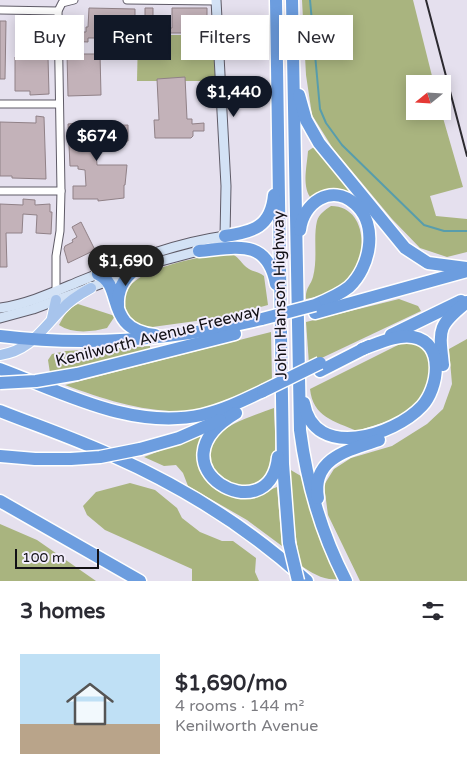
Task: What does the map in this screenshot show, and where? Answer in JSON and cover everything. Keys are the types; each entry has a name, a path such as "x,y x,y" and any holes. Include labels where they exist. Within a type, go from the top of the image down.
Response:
{"highway":[{"name":"John Hanson Highway","path":"276,0 285,498 289,543 298,581"},
{"name":"John Hanson Highway","path":"292,0 292,15"},
{"name":"John Hanson Highway","path":"293,60 299,417 304,458 315,505 327,540 346,581"},
{"path":"296,60 303,112 322,148 409,252 433,264 467,270"},
{"path":"225,236 252,232 267,218 273,205 279,156"},
{"path":"296,263 302,221 310,205 321,198 334,196 348,199 357,206 364,219 369,236 368,251 364,265 358,277 346,289 315,309"},
{"path":"225,236 233,244 261,255 271,267 281,317"},
{"path":"199,251 242,247"},
{"path":"120,313 117,299 120,289 135,270"},
{"name":"Kenilworth Avenue Freeway","path":"0,383 36,381 77,374 262,323 467,270"},
{"path":"103,278 126,324 137,331 172,336"},
{"path":"320,367 362,349 467,298"},
{"path":"327,540 317,491 319,477 323,468 338,455 403,429 421,418 432,406 438,396 443,378 440,345 441,330 448,318 467,302"},
{"path":"0,369 108,410 150,418 172,419 226,408 263,395 426,318"},
{"path":"0,336 36,340 109,342 172,336 262,323"},
{"path":"297,348 303,402 307,416 322,432 330,436 346,438 382,431 408,418 428,399 435,380 436,364 434,354 429,346 419,339 404,337 362,349"},
{"path":"263,395 221,423 210,435 205,448 204,460 208,471 217,484 231,491 242,492 261,487 274,474 277,464 282,415"},
{"path":"0,411 97,448 156,476 205,504 239,527 307,581"},
{"path":"0,456 30,459 70,459 110,455 140,449 188,434 236,414"},
{"path":"0,501 140,581"},
{"path":"0,505 34,520"}],"main road":[{"path":"0,355 17,351 36,340 65,306 103,278 220,244 225,236 226,186 216,0"},
{"path":"0,318 26,312 56,295 103,278 166,248 225,236"},
{"path":"0,308 91,288"},
{"path":"50,323 56,295"}],"street":[{"path":"56,295 56,256 60,231 61,191 58,104 58,11 62,3 74,0"},
{"path":"128,0 216,0"},
{"path":"0,10 58,11"},
{"path":"0,104 58,104"},
{"path":"0,192 61,191"}],"green space":[{"path":"302,0 413,0 432,75 406,75 406,120 444,120 463,187 430,196 436,216 467,219 467,252 447,257 420,248 392,219 332,147 312,115 305,60 353,60 353,15 303,15"},
{"path":"171,35 181,35 181,60 215,60 216,81 137,81 137,60 171,60"},
{"path":"314,147 350,191 341,194 310,197 306,186 306,169 308,151"},
{"path":"331,206 343,208 352,214 358,223 362,246 360,258 349,279 340,287 306,299 306,292 312,280 314,270 317,221 321,214"},
{"path":"226,252 235,256 249,269 264,276 268,305 218,318 145,328 135,323 129,317 125,306 126,293 133,283 143,275 172,264"},
{"path":"399,299 418,306 421,311 309,364 306,322"},
{"path":"78,304 115,316 107,328 95,330 76,331 59,325 69,310"},
{"path":"271,332 272,381 227,403 186,411 165,411 125,404 65,385"},
{"path":"467,339 467,581 360,581 328,515 324,485 334,469 351,458 392,446 427,424 443,409 452,384 449,349"},
{"path":"404,342 416,344 427,352 431,366 430,385 424,396 401,417 357,431 326,417 315,406 310,389"},
{"path":"150,346 150,350 88,366 50,373 48,360 52,354 66,351"},
{"path":"274,408 275,453 266,475 254,484 241,487 228,483 218,475 211,464 210,451 216,437 227,427 235,423"},
{"path":"198,436 203,438 206,476 209,482 220,492 242,498 259,495 277,487 282,546 247,520 188,486 183,473 176,465 164,466 144,457"},
{"path":"289,469 301,476 316,529 338,579 323,578 300,565"},
{"path":"130,483 155,490 177,508 182,518 200,532 222,541 233,541 256,558 255,572 259,581 192,581 192,569 105,530 87,515 83,506 96,492"},
{"path":"0,524 37,540 96,581 0,581"}],"building":[{"path":"89,8 135,9 135,15 94,15 94,38 88,38 88,42 84,42 84,32 86,32 86,27 88,27"},
{"path":"145,8 153,8 153,15 145,15"},
{"path":"172,8 207,8 207,15 181,15 181,33 171,33"},
{"path":"0,21 6,21 5,79 0,79"},
{"path":"84,54 94,54 94,60 100,60 101,95 68,96 67,60 84,60"},
{"path":"15,60 48,60 49,94 30,95 30,91 15,91"},
{"path":"185,77 187,119 192,119 192,124 204,123 204,131 193,131 191,138 155,138 154,120 159,120 157,79"},
{"path":"36,116 44,117 46,179 0,176 0,122 36,123"},
{"path":"79,123 79,127 128,125 128,141 90,142 90,151 96,150 97,165 127,165 124,198 98,201 98,199 73,199 73,186 86,186 85,170 78,169 78,166 70,166 68,124"},
{"path":"23,199 35,200 35,205 50,204 50,212 52,212 51,234 36,233 37,215 23,214 22,233 6,233 7,267 0,267 0,204 23,205"},
{"path":"81,222 95,250 68,263 64,249 65,246 73,242 72,240 77,237 72,227"}],"waterway":[{"path":"310,0 320,109 326,123 342,145 424,225 444,231 467,231"}],"railway":[{"path":"426,0 467,156"}]}
